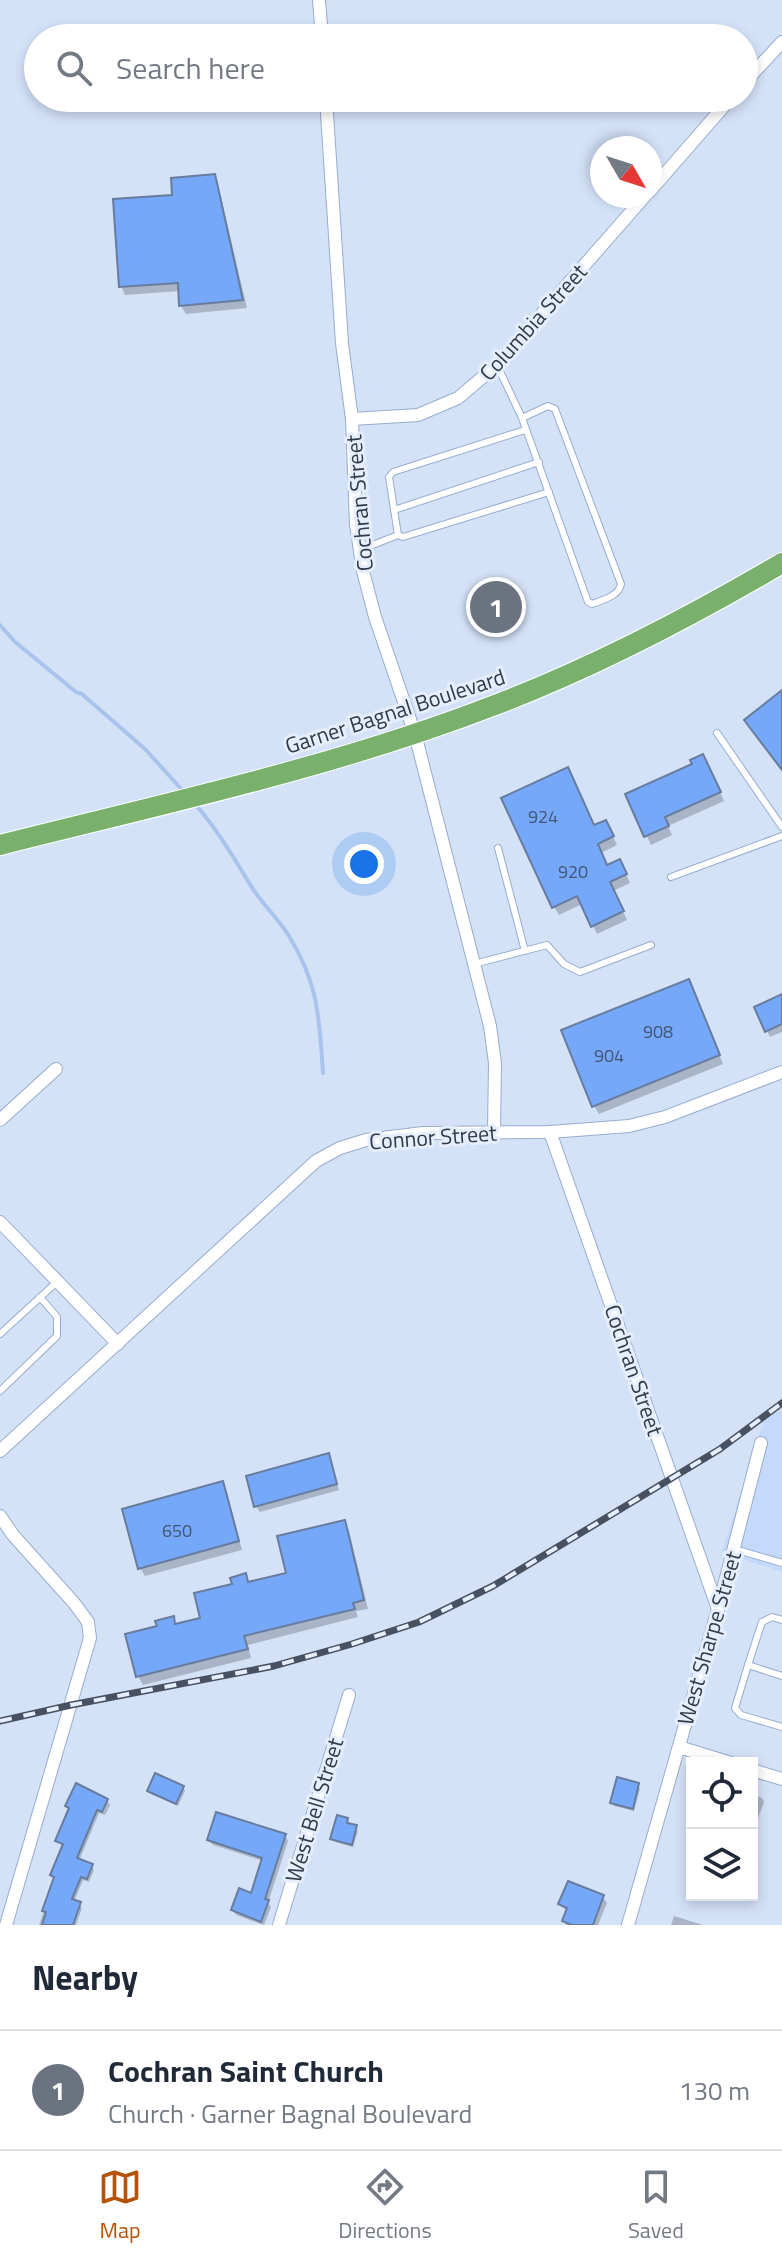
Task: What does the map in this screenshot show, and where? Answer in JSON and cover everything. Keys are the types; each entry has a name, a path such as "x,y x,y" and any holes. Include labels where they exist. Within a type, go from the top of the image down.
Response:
{"highway":[{"name":"Garner Bagnal Boulevard","path":"0,845 168,805 330,761 494,706 572,674 714,602 782,563"}],"street":[{"path":"319,0 321,24"},
{"path":"758,68 782,42"},
{"name":"Cochran Street","path":"327,112 342,343 352,419 356,524 363,571 375,617 415,734 490,1026 495,1063 494,1131"},
{"path":"662,177 719,112"},
{"name":"Columbia Street","path":"352,419 418,415 458,398 497,365 634,208"},
{"path":"0,1120 56,1069"},
{"name":"Connor Street","path":"0,1451 316,1161 340,1148 366,1140 423,1133 550,1132 629,1126 665,1117 782,1072"},
{"name":"Cochran Street","path":"550,1132 718,1609"},
{"path":"0,1222 118,1344"},
{"name":"West Sharpe Street","path":"628,1925 718,1609 761,1443"},
{"path":"0,1516 13,1535 74,1603 88,1622 90,1638 6,1925"},
{"name":"West Bell Street","path":"279,1925 349,1695"},
{"path":"679,1747 712,1757"},
{"path":"758,1772 782,1779"}],"lane":[{"path":"497,365 539,462 588,602 601,601 617,592 621,584 555,409 548,406 522,418"},
{"path":"398,535 389,477 393,472 525,430"},
{"path":"394,510 539,462"},
{"path":"360,550 398,535 403,537 549,492"},
{"path":"717,733 782,827"},
{"path":"671,877 782,836"},
{"path":"498,848 525,951"},
{"path":"474,964 547,945 564,964 580,972 651,945"},
{"path":"0,1334 58,1281"},
{"path":"0,1391 54,1341 58,1332 57,1317 40,1297"},
{"path":"734,1549 782,1563"},
{"path":"782,1620 772,1617 762,1622 735,1708 741,1715 782,1727"},
{"path":"748,1665 782,1676"}],"shaded area":[{"path":"782,1408 782,1572 722,1552 764,1420"}],"building":[{"path":"215,174 243,300 179,306 178,283 119,287 113,199 172,195 171,178"},
{"path":"782,690 782,770 744,720"},
{"path":"703,754 721,792 665,817 669,826 644,837 625,794 692,764 690,760"},
{"path":"568,767 594,825 606,820 614,836 598,844 607,865 620,859 627,874 610,882 624,911 591,927 577,896 552,908 501,798"},
{"path":"689,979 720,1055 592,1107 561,1030"},
{"path":"782,994 782,1024 765,1032 754,1007"},
{"path":"329,1453 337,1484 254,1507 246,1476"},
{"path":"223,1481 239,1541 138,1569 122,1509"},
{"path":"345,1520 364,1600 353,1603 355,1609 244,1636 248,1649 136,1677 125,1634 157,1626 155,1621 174,1616 175,1624 200,1618 194,1593 232,1584 230,1578 246,1573 248,1582 286,1573 277,1536"},
{"path":"155,1773 184,1786 176,1804 147,1791"},
{"path":"617,1777 639,1783 633,1809 610,1803"},
{"path":"76,1783 108,1799 102,1812 97,1810 77,1858 93,1864 87,1879 81,1877 72,1899 81,1902 73,1925 42,1925 46,1912 42,1911 54,1877 50,1875 63,1844 55,1841 69,1808 65,1806"},
{"path":"216,1812 286,1834 265,1899 269,1900 261,1922 231,1910 239,1888 251,1893 262,1858 207,1840"},
{"path":"337,1815 348,1818 347,1823 357,1825 352,1845 330,1839"},
{"path":"568,1881 604,1895 593,1925 572,1925 562,1921 567,1908 558,1904"}],"waterway":[{"path":"0,625 14,641 145,749 184,792"},
{"path":"195,804 255,893 285,929 299,954 316,1002 323,1073"}],"railway":[{"path":"0,1721 274,1666 419,1622 493,1586 720,1449 782,1403"}],"place":[{"name":"Cochran Saint Church","path":"496,607"}]}
